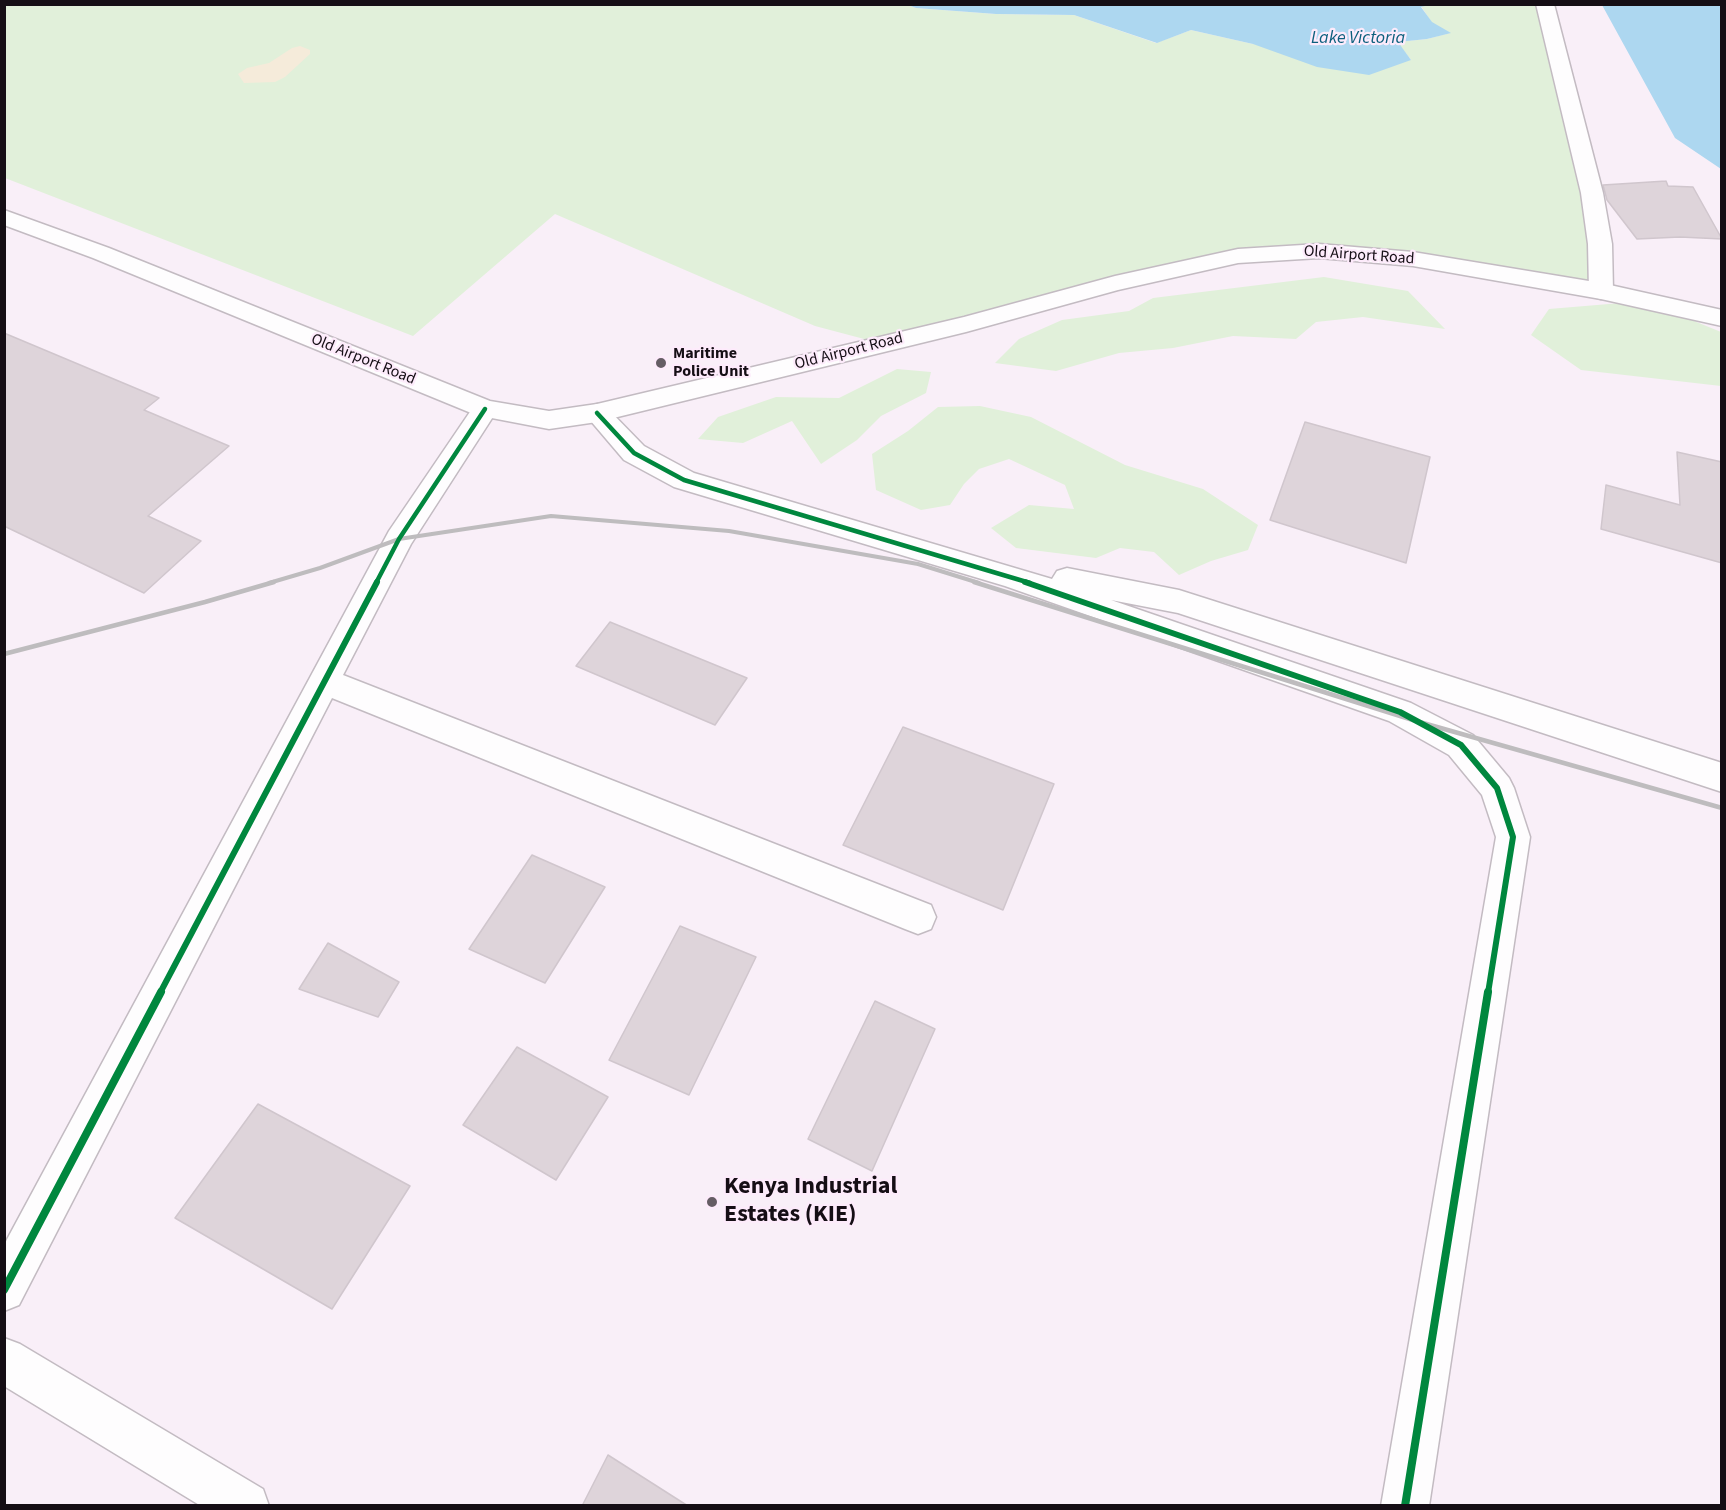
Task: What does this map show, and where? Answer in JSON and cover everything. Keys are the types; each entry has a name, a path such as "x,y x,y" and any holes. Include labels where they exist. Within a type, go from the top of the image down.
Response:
{"street":[{"path":"1545,4 1592,193 1600,244 1601,291"},
{"name":"Old Airport Road","path":"4,217 112,258 485,409 549,420 597,413 966,324 1115,283 1238,256 1319,251 1413,259 1601,291 1722,318"},
{"path":"4,1290 399,538 485,409"},
{"path":"597,413 634,453 684,480 1012,577 1400,712 1461,745 1497,788 1513,837 1405,1506"},
{"path":"1012,577 1057,577 1179,602 1722,778"},
{"path":"324,681 918,917"},
{"path":"4,1360 246,1506"}],"green space":[{"path":"1429,4 1545,5 1601,291 1413,259 1238,256 883,344 815,326 555,214 413,336 5,178 4,5 908,5 916,8 996,14 1074,15 1156,43 1191,30 1253,44 1411,60 1397,42 1427,39 1450,33 1432,23 1421,6"},
{"path":"1324,277 1408,291 1445,329 1363,317 1316,322 1296,339 1233,336 1173,348 1119,353 1056,371 995,363 1019,339 1062,320 1129,311 1153,298"},
{"path":"1645,301 1721,332 1721,386 1581,370 1531,335 1549,309"},
{"path":"897,369 931,372 926,393 881,416 857,440 821,464 792,421 743,443 698,439 718,417 776,397 839,398"},
{"path":"980,406 1031,417 1125,465 1203,489 1258,525 1248,550 1211,561 1179,575 1154,552 1120,548 1096,558 1016,548 991,528 1029,505 1074,509 1065,485 1009,459 979,469 964,484 950,505 921,510 876,490 872,454 908,431 938,407"}],"sand":[{"path":"300,46 310,50 310,54 285,77 275,82 244,83 238,74 247,68 269,63 292,48"}],"water":[{"name":"Lake Victoria","path":"908,5 1429,5 1421,7 1432,22 1451,33 1427,39 1398,42 1411,60 1369,75 1317,67 1253,44 1191,30 1157,43 1074,15 996,14 916,8"},
{"path":"1602,5 1721,5 1721,169 1675,138"}],"building":[{"path":"1666,181 1668,186 1693,187 1722,239 1680,237 1637,239 1607,200 1603,185"},
{"path":"4,333 159,398 144,410 229,446 148,516 201,541 144,593 4,526"},
{"path":"1305,422 1430,457 1406,563 1270,520"},
{"path":"1677,452 1722,462 1722,563 1601,529 1606,485 1680,505"},
{"path":"610,622 747,678 715,725 576,666"},
{"path":"903,727 1054,784 1003,910 843,845"},
{"path":"532,855 605,887 545,983 469,949"},
{"path":"680,926 756,957 689,1095 609,1060"},
{"path":"328,943 399,982 378,1017 299,989"},
{"path":"875,1001 935,1029 872,1171 808,1139"},
{"path":"517,1047 608,1097 556,1180 463,1125"},
{"path":"258,1104 410,1186 332,1309 175,1218"},
{"path":"608,1455 688,1506 582,1506"}],"railway":[{"path":"269,583 320,568 399,539 551,516 729,531 918,564 979,583"},
{"path":"4,654 274,582"},
{"path":"974,582 1416,721 1722,808"}],"cycle path":[{"path":"4,1290 399,539 485,409"},
{"path":"597,413 634,453 684,480 1012,577 1400,712 1461,745 1497,788 1513,837 1405,1506"}],"place":[{"name":"Maritime Police Unit","path":"661,363"},
{"name":"Kenya Industrial Estates (KIE)","path":"712,1202"}]}
